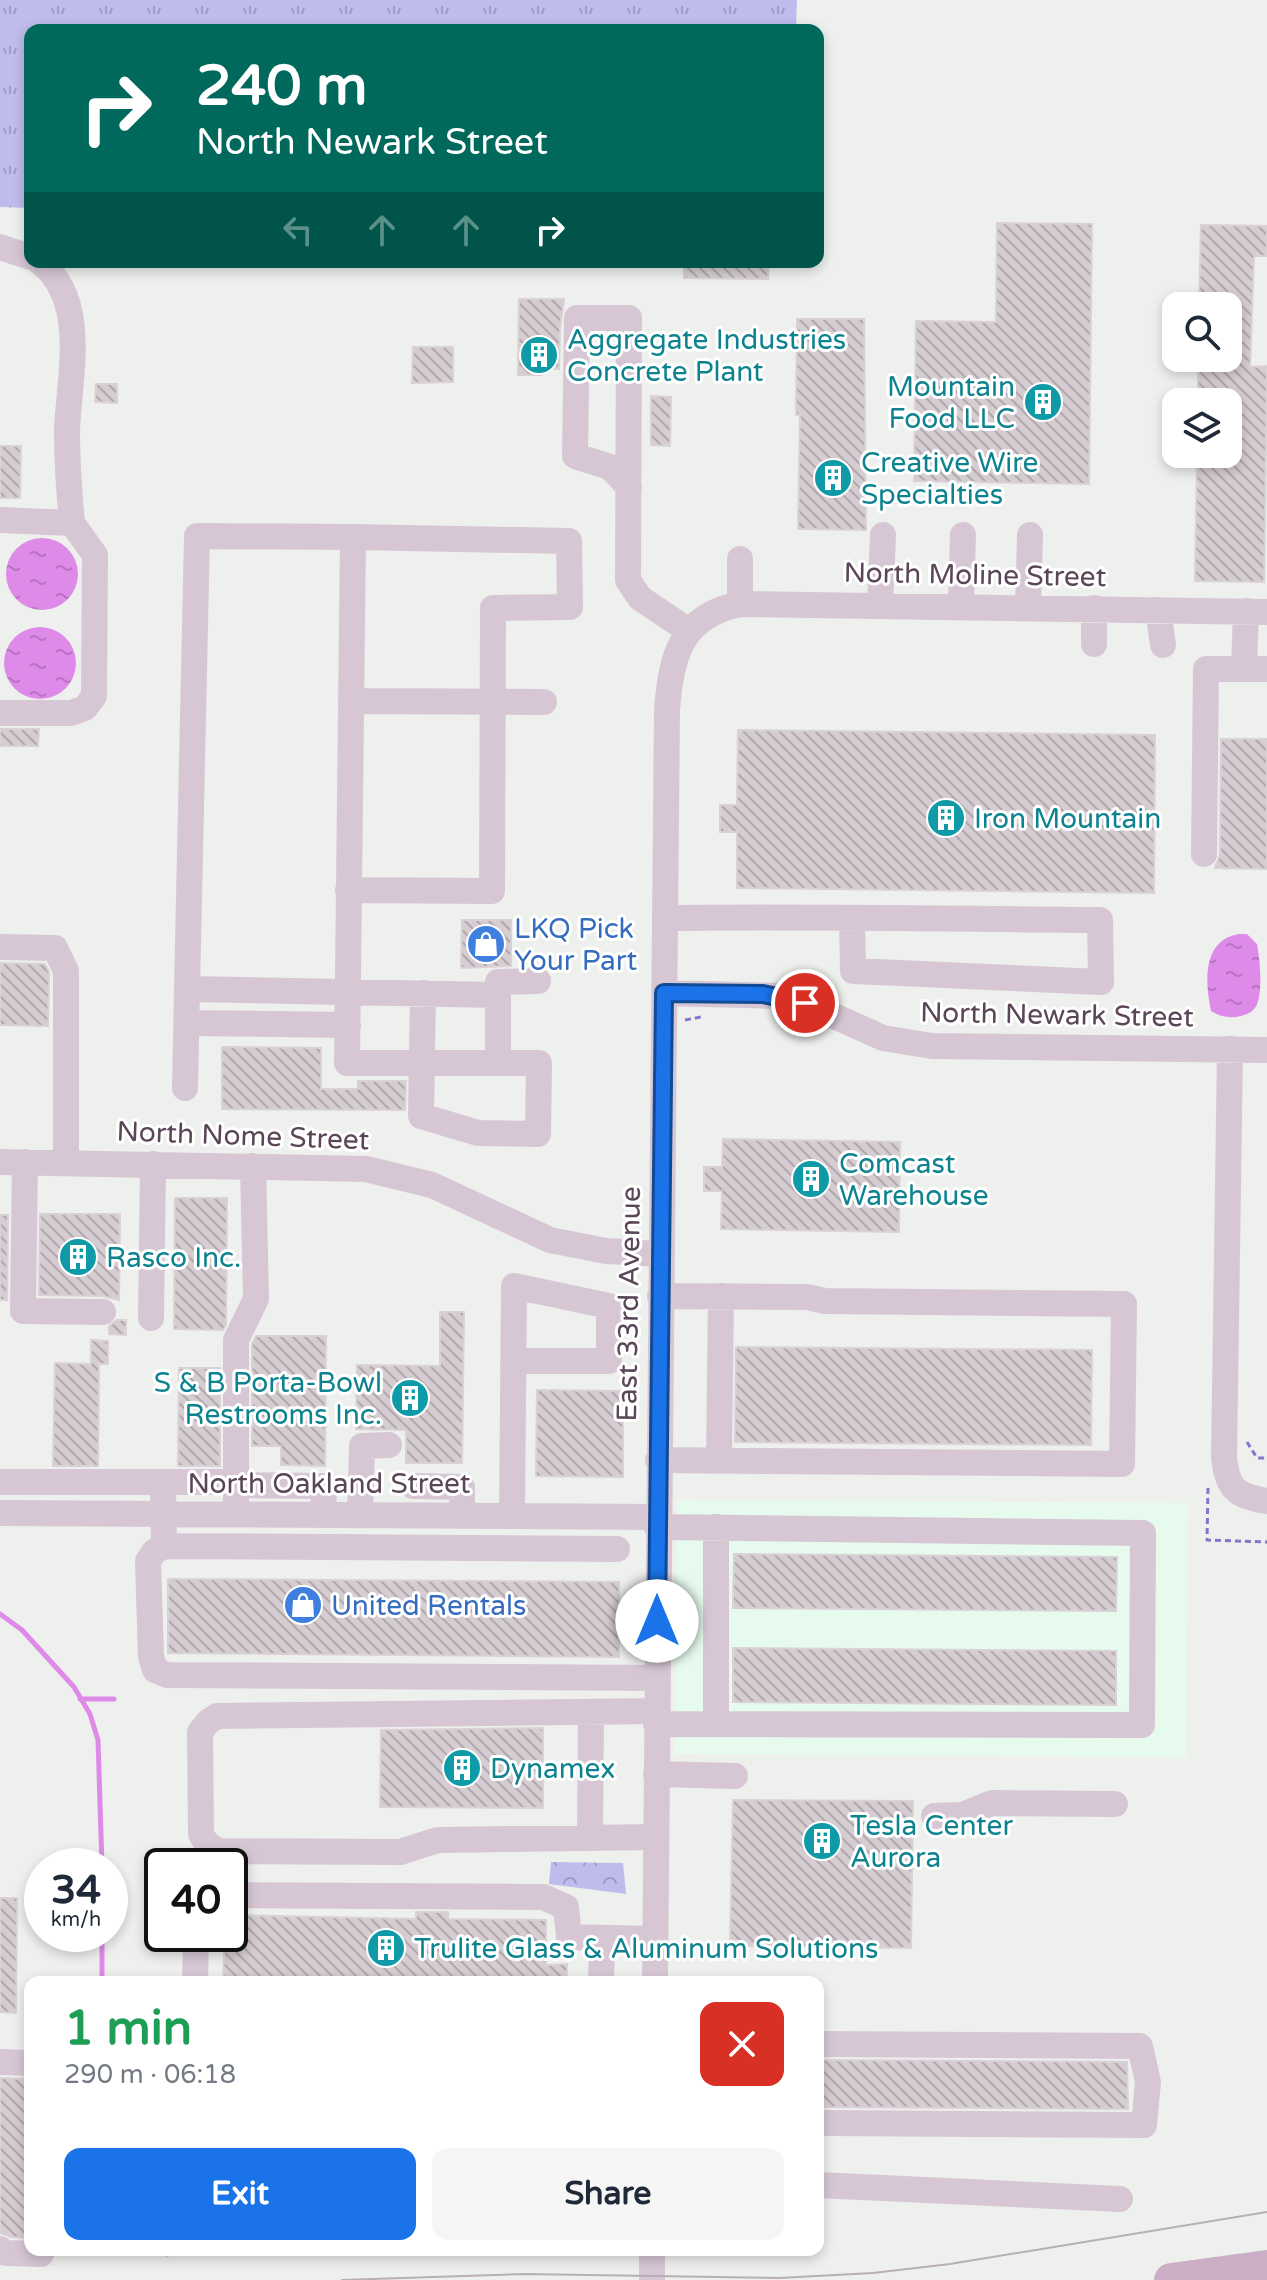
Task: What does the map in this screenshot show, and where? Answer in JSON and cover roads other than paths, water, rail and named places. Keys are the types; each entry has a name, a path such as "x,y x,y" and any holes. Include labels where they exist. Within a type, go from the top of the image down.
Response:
{"main road":[{"path":"1171,2280 1267,2267"}],"street":[{"path":"0,247 24,255"},
{"path":"0,713 71,713 85,708 94,696 95,555 72,523 68,485 67,430 73,340 65,299 53,272 48,268"},
{"path":"629,487 610,467 575,456 577,318 629,318 629,487 628,580 640,598 689,631"},
{"path":"0,520 72,523"},
{"path":"880,605 883,535"},
{"path":"961,606 963,535"},
{"path":"1028,607 1030,535"},
{"path":"185,1088 197,536 569,541 570,607 493,608 492,891 348,890"},
{"path":"353,537 347,1063 422,1064 539,1063 538,1134 478,1133 421,1116 422,1064 423,993"},
{"path":"740,559 740,604"},
{"name":"North Moline Street","path":"689,631 708,614 740,604 1256,612"},
{"path":"1094,608 1094,644"},
{"path":"1158,610 1163,645"},
{"path":"1204,854 1206,669 1256,669 1256,612"},
{"name":"East 33rd Avenue","path":"655,1976 668,691 676,654 689,631"},
{"path":"351,701 544,702"},
{"path":"665,918 852,918 1100,920 1101,982 853,971 852,918"},
{"path":"0,947 55,948 66,971 66,1163"},
{"path":"498,1063 498,982 538,981"},
{"path":"187,989 498,995"},
{"name":"North Newark Street","path":"664,993 787,997 883,1038 932,1046 1267,1050"},
{"path":"187,1023 348,1025"},
{"path":"1230,1049 1224,1457 1232,1487 1241,1494 1267,1501"},
{"path":"13,1162 23,1311 103,1312"},
{"name":"North Nome Street","path":"13,1162 339,1167 389,1173 432,1185 550,1240 606,1251 660,1254"},
{"path":"151,1318 153,1164"},
{"path":"222,1547 229,1514 236,1340 256,1299 253,1166"},
{"path":"658,1460 1122,1464 1124,1304 660,1296"},
{"path":"719,1460 721,1296"},
{"path":"512,1516 513,1361"},
{"path":"336,1547 340,1515 362,1446 389,1445"},
{"path":"0,1482 324,1486 340,1515"},
{"path":"163,1483 164,1546"},
{"path":"413,1486 462,1487 450,1548"},
{"name":"North Oakland Street","path":"0,1513 567,1516 716,1527 1143,1533 1142,1725 716,1724"},
{"path":"566,1549 567,1516"},
{"path":"656,1837 438,1840 400,1852 218,1851 207,1844 201,1834 200,1732 217,1716 591,1713 716,1724 716,1527"},
{"path":"617,1549 164,1546 154,1552 148,1561 151,1657 155,1670 167,1675 657,1678"},
{"path":"590,1837 591,1713"},
{"path":"656,1774 735,1776"},
{"path":"934,1816 962,1815 992,1803 1115,1804"},
{"path":"248,1895 543,1897 566,1907 569,1937 655,1939"},
{"path":"601,1976 602,1939"},
{"path":"195,1976 196,1952"},
{"path":"824,2044 1140,2046 1148,2082 1144,2125 824,2123"},
{"path":"0,2062 24,2063"},
{"path":"824,2185 1120,2199"},
{"path":"0,2249 6,2253 24,2254"},
{"path":"652,2256 652,2280"}],"water":[{"path":"42,538 68,548 78,574 68,600 42,610 16,600 6,574 16,548"},
{"path":"33,627 47,627 66,637 76,656 76,670 66,689 47,699 33,699 14,689 4,670 4,656 14,637"},
{"path":"1239,934 1247,934 1257,944 1259,997 1250,1012 1238,1017 1226,1017 1211,1011 1207,975 1212,953 1218,944"}],"waterway":[{"path":"0,1614 22,1630 74,1687 90,1714 98,1740 101,1848"},
{"path":"80,1699 114,1699"},
{"path":"102,1952 102,1976"}],"tram line":[{"path":"342,2280 525,2274 779,2278 873,2273 950,2264 1267,2212"}],"place":[{"name":"Aggregate Industries Concrete Plant","path":"539,355"},
{"name":"Mountain Food LLC","path":"1043,402"},
{"name":"Creative Wire Specialties","path":"833,478"},
{"name":"Iron Mountain","path":"946,818"},
{"name":"LKQ Pick Your Part","path":"486,944"},
{"name":"Comcast Warehouse","path":"811,1179"},
{"name":"Rasco Inc.","path":"78,1257"},
{"name":"S & B Porta-Bowl Restrooms Inc.","path":"410,1398"},
{"name":"United Rentals","path":"303,1605"},
{"name":"Dynamex","path":"462,1768"},
{"name":"Tesla Center Aurora","path":"822,1841"},
{"name":"Trulite Glass & Aluminum Solutions","path":"386,1948"}]}
